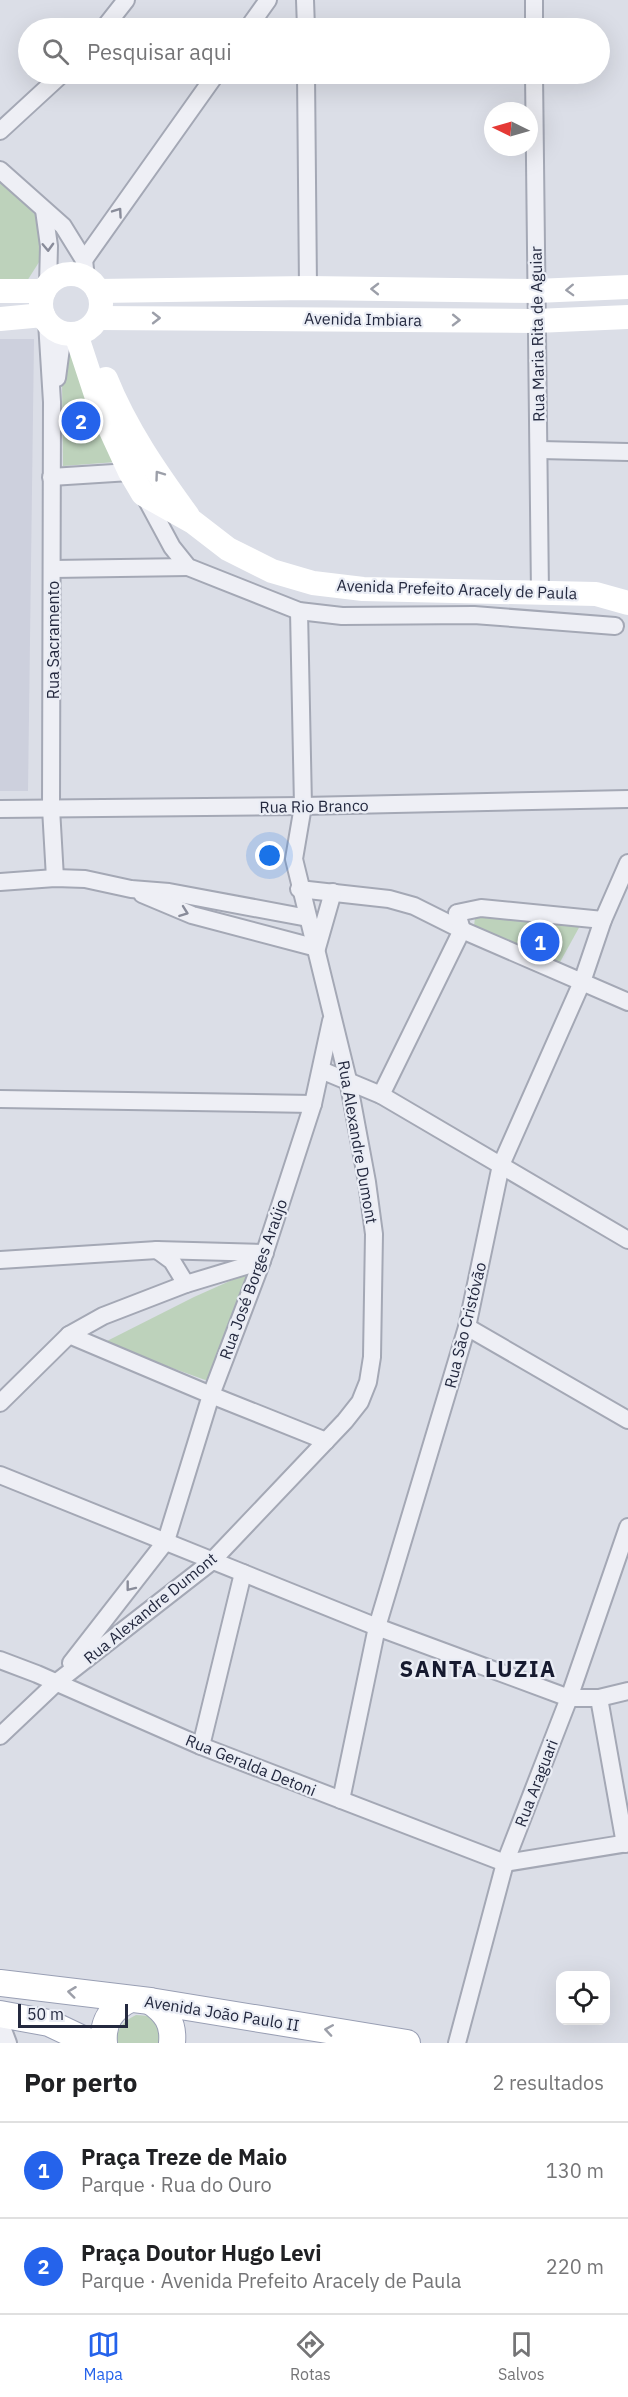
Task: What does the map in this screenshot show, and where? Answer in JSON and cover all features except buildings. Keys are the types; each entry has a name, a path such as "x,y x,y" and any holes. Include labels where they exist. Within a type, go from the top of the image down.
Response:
{"main road":[{"name":"Avenida Imbiara","path":"63,316 54,279 70,274 308,288 536,291 628,287"},
{"name":"Avenida Prefeito Aracely de Paula","path":"90,276 101,305 63,316 107,404 130,472 143,495 193,522 228,549 263,567 313,583 363,589 596,594 628,603"},
{"name":"Avenida Imbiara","path":"0,291 63,316"},
{"name":"Avenida Imbiara","path":"0,319 63,316 536,321 628,317"},
{"name":"Avenida Prefeito Aracely de Paula","path":"107,404 193,522"},
{"name":"Avenida João Paulo II","path":"0,1983 140,2000 407,2043"},
{"path":"104,2043 105,2023 111,2013 120,2004 140,2000 161,2008 173,2032 172,2043"},
{"path":"0,2014 49,2023 92,2043"}],"street":[{"path":"112,18 126,0"},
{"path":"255,18 268,0"},
{"path":"305,0 306,18"},
{"path":"534,0 534,18"},
{"path":"0,131 51,84"},
{"path":"0,170 63,226 90,276 210,84"},
{"path":"306,84 308,288"},
{"name":"Rua Maria Rita de Aguiar","path":"534,84 540,594"},
{"name":"Rua Sacramento","path":"44,210 63,316 52,402 51,808 55,878"},
{"path":"540,450 628,452"},
{"path":"51,477 130,472"},
{"name":"Avenida Prefeito Aracely de Paula","path":"143,495 172,547 188,567 299,611 342,616 474,615 615,626"},
{"path":"53,569 188,567"},
{"name":"Rua Alexandre Dumont","path":"0,1736 57,1682 211,1562 326,1441 360,1402 368,1382 372,1357 374,1234 367,1182 348,1080 317,948 299,889 294,859 303,806 299,611"},
{"name":"Rua Rio Branco","path":"0,809 303,806 628,798"},
{"name":"Rua São Cristóvão","path":"341,1800 377,1627 467,1327 501,1165 582,982 603,920 628,862"},
{"path":"0,882 55,878 85,879 131,889 169,892 308,918"},
{"path":"131,889 192,915 317,948 333,892"},
{"path":"299,889 389,899 414,906 462,930 628,1002"},
{"path":"381,1095 462,930 457,913 481,908 603,920"},
{"name":"Rua José Borges Araújo","path":"166,1541 211,1395 264,1257 313,1104 332,1015"},
{"path":"321,1070 381,1095 628,1240"},
{"path":"0,1099 313,1104"},
{"path":"156,1250 172,1261 186,1284"},
{"path":"0,1260 156,1250 264,1257"},
{"path":"0,1403 69,1335 104,1317 186,1284 264,1257"},
{"path":"467,1327 628,1420"},
{"path":"69,1335 326,1441"},
{"path":"0,1475 166,1541 211,1562 377,1627 569,1698 599,1698 628,1691"},
{"name":"Rua Araguari","path":"457,2043 505,1863 569,1698 628,1527"},
{"path":"57,1682 166,1541"},
{"path":"201,1746 243,1574"},
{"name":"Rua Geralda Detoni","path":"0,1660 57,1682 201,1746 505,1863"},
{"path":"505,1863 627,1843 599,1698"},
{"path":"0,2022 8,2043"}],"shaded area":[{"path":"0,339 34,339 28,791 0,791"}],"green space":[{"path":"0,178 42,222 41,259 27,281 0,282"},
{"path":"70,351 116,462 63,466 62,379"},
{"path":"475,918 581,924 559,964 474,926"},
{"path":"250,1272 208,1381 103,1343 194,1297"},
{"path":"136,2015 150,2016 158,2020 166,2043 115,2043 121,2026"}],"place":[{"name":"Praça Doutor Hugo Levi","path":"81,421"},
{"name":"Praça Treze de Maio","path":"540,942"}],"district":[{"name":"SANTA LUZIA","path":"478,1669"}]}
